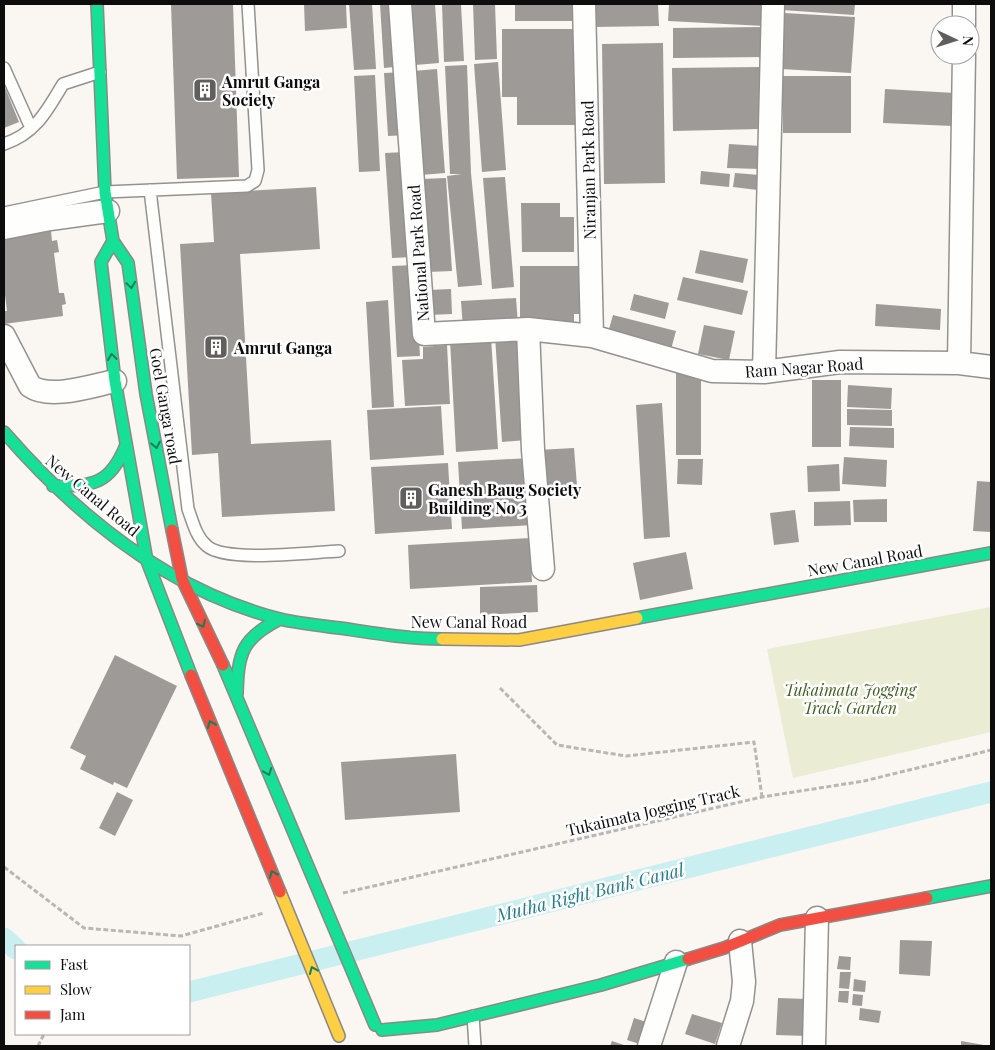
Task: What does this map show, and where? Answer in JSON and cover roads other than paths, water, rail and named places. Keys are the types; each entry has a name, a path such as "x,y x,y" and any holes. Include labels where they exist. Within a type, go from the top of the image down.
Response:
{"street":[{"name":"Goel Ganga road","path":"97,4 107,202 113,241 128,263 146,394 182,579 237,696 364,1002 389,1045"},
{"name":"National Park Road","path":"400,4 424,334 528,329 592,336"},
{"name":"Niranjan Park Road","path":"584,4 592,336"},
{"path":"764,372 772,4"},
{"path":"959,363 964,65"},
{"path":"4,228 50,219 107,202"},
{"path":"113,241 101,262 115,381 147,561 169,622 332,1015 338,1041"},
{"path":"528,329 533,450 543,569"},
{"path":"4,336 30,386 37,391 58,392 115,381"},
{"name":"Ram Nagar Road","path":"592,336 712,371 764,372 840,362 959,363 991,367"},
{"name":"New Canal Road","path":"4,432 53,486 96,523 147,561 182,579 224,600 280,619 412,639 519,640 991,553"},
{"path":"53,486 91,484 106,480 120,462 126,445"},
{"path":"237,696 238,671 245,643 257,630 280,619"},
{"path":"338,1041 355,1024 379,1028 438,1025 601,985 740,941 780,925 991,886"},
{"path":"814,1046 817,918"},
{"path":"728,1046 742,1001 744,982 740,941"},
{"path":"649,1046 676,962"},
{"path":"416,1038 438,1025"}],"lane":[{"path":"4,213 107,202 150,190 246,186 255,180 258,170 248,4"},
{"path":"4,68 31,128"},
{"path":"4,144 15,140 41,121 63,84 100,72"},
{"path":"150,190 188,509 198,535 207,547 216,552 244,556 339,551"},
{"path":"474,1016 475,1046"}],"waterway":[{"name":"Mutha Right Bank Canal","path":"190,992 991,792"},
{"name":"Mutha Right Bank Canal","path":"4,938 15,948"}],"place":[{"name":"Amrut Ganga Society","path":"205,90"},
{"name":"Amrut Ganga","path":"216,347"},
{"name":"Ganesh Baug Society Building No 3","path":"411,498"}],"park label":[{"name":"Tukaimata Jogging Track Garden","path":"850,698"}]}
